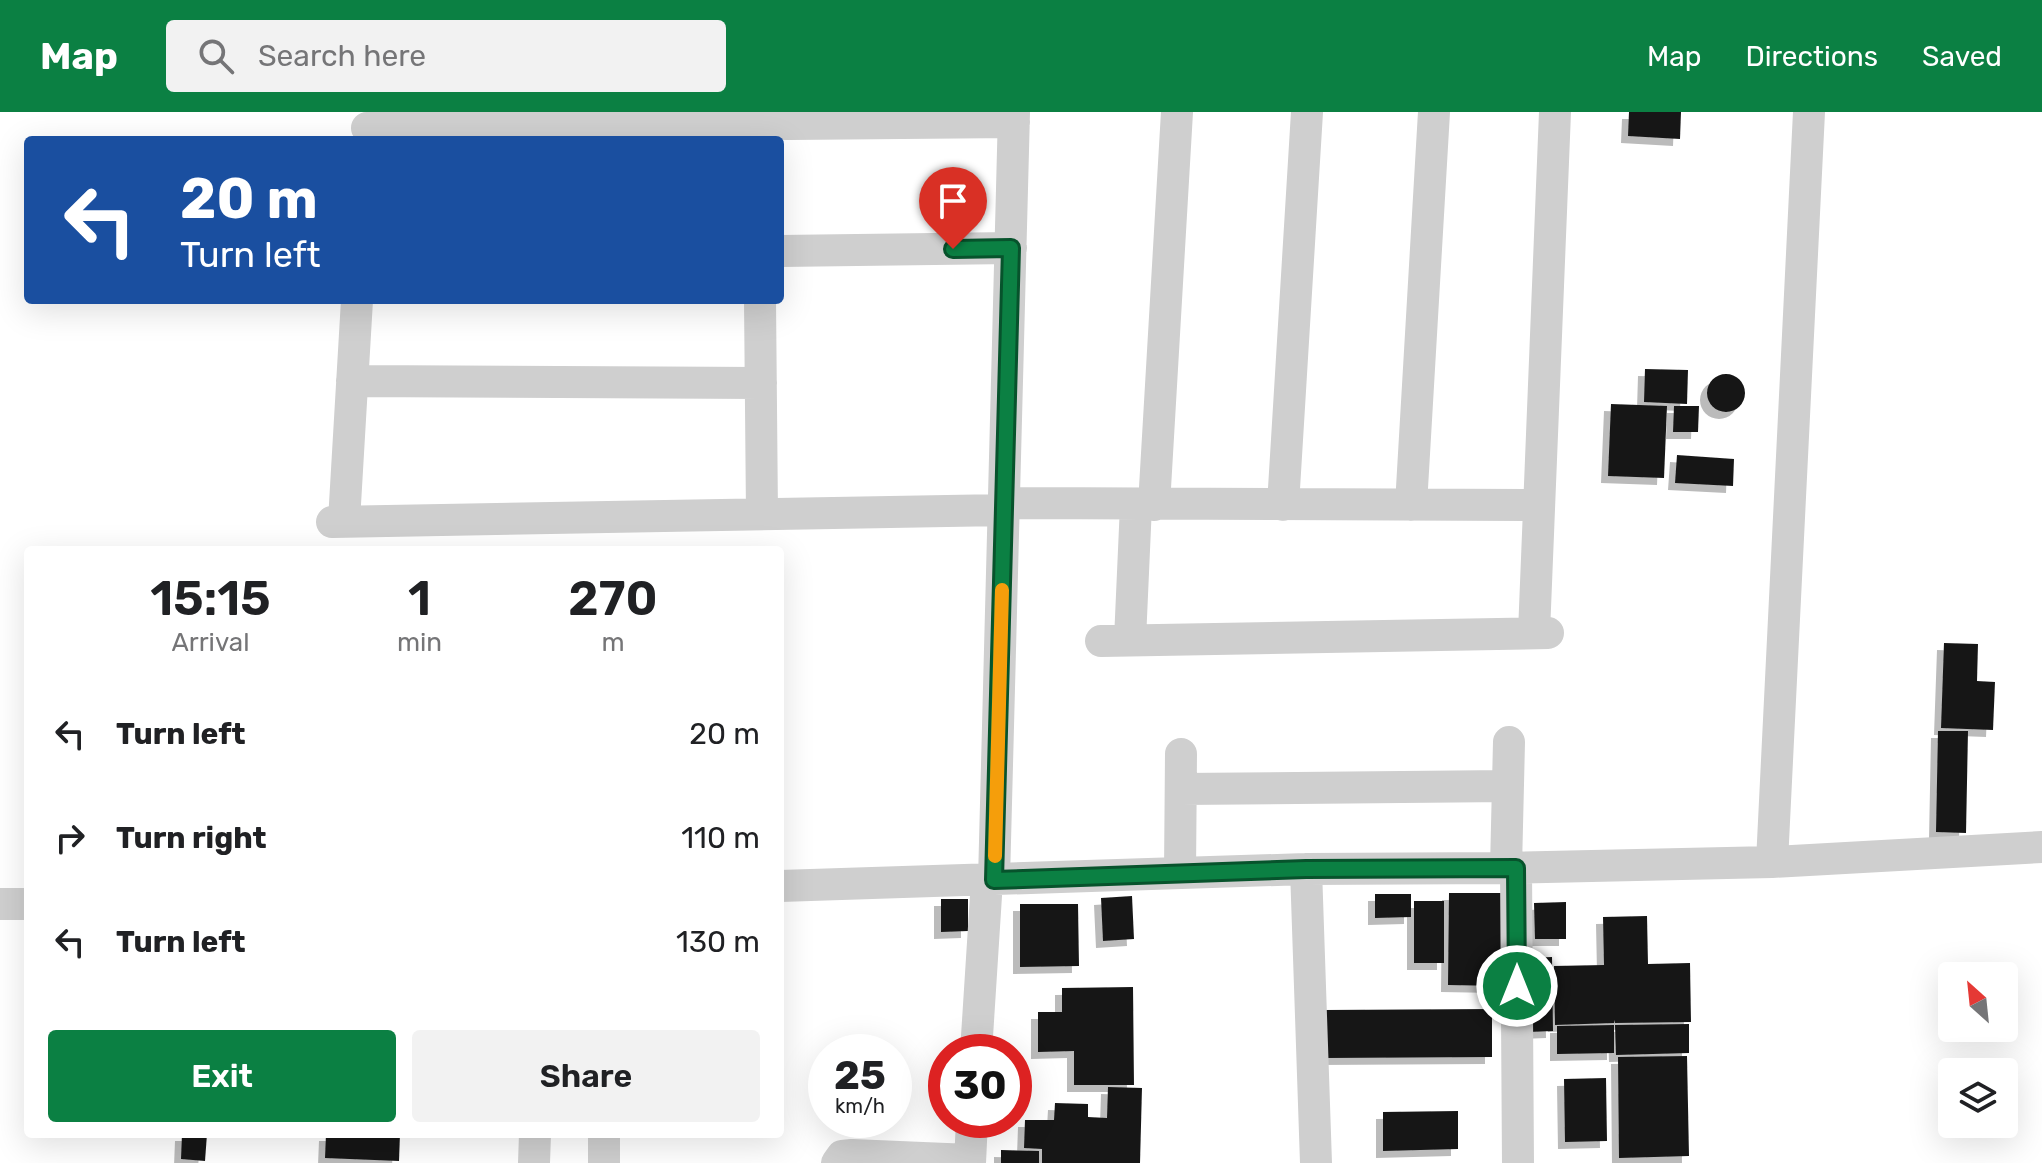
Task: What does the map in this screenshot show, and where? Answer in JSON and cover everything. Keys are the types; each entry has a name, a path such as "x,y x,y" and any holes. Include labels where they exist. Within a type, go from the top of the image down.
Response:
{"street":[{"path":"1177,112 1145,505 1115,640 1541,633 1539,505 1555,112"},
{"path":"1283,505 1307,112"},
{"path":"1411,505 1434,112"},
{"path":"1772,862 1809,112"},
{"path":"367,127 1014,117 991,880 978,1034"},
{"path":"784,251 1011,248"},
{"path":"357,304 338,521 762,514 1004,506 1539,505"},
{"path":"760,304 762,514"},
{"path":"352,381 761,383"},
{"path":"1509,742 1518,1163"},
{"path":"1180,873 1181,754"},
{"path":"1181,789 1508,786"},
{"path":"784,886 1306,869 1772,862 2042,847"},
{"path":"1306,869 1316,1163"},
{"path":"0,904 24,904"},
{"path":"534,1163 535,1138"},
{"path":"604,1138 604,1163"},
{"path":"837,1163 842,1156 852,1155 970,1162 971,1138"}],"building":[{"path":"1629,112 1681,112 1680,139 1628,136"},
{"path":"1645,369 1688,370 1687,404 1644,402"},
{"path":"1726,374 1740,379 1745,393 1740,407 1726,412 1712,407 1707,393 1712,379"},
{"path":"1611,404 1667,406 1664,478 1608,476"},
{"path":"1674,406 1699,406 1698,432 1673,432"},
{"path":"1677,455 1734,459 1733,486 1675,483"},
{"path":"1944,643 1978,644 1977,681 1995,682 1993,730 1941,728"},
{"path":"1938,731 1968,731 1966,833 1936,832"},
{"path":"1449,893 1502,893 1502,986 1448,985"},
{"path":"1375,894 1411,894 1411,917 1375,918"},
{"path":"1132,896 1134,939 1103,941 1101,898"},
{"path":"941,899 968,899 968,931 941,932"},
{"path":"1414,901 1444,901 1444,963 1414,963"},
{"path":"1566,902 1566,939 1535,939 1534,903"},
{"path":"1020,904 1078,904 1079,966 1020,967"},
{"path":"1647,916 1648,964 1690,963 1691,1022 1615,1023 1614,1020 1614,1023 1555,1025 1554,966 1604,965 1603,917"},
{"path":"1552,957 1553,1031 1528,1032 1527,958"},
{"path":"1133,987 1134,1085 1074,1085 1074,1051 1038,1052 1038,1012 1062,1012 1062,988"},
{"path":"1492,1009 1492,1057 1325,1058 1325,1010"},
{"path":"1689,1024 1689,1053 1616,1055 1615,1025"},
{"path":"1614,1025 1614,1053 1557,1054 1557,1026"},
{"path":"1687,1056 1689,1156 1619,1158 1618,1057"},
{"path":"1606,1078 1607,1141 1565,1142 1564,1079"},
{"path":"1108,1087 1142,1088 1140,1163 1042,1163 1042,1149 1024,1148 1024,1138 1032,1138 1032,1120 1054,1120 1055,1103 1088,1104 1088,1117 1107,1118"},
{"path":"1458,1111 1458,1149 1383,1151 1383,1112"},
{"path":"182,1138 207,1138 205,1161 181,1159"},
{"path":"326,1138 400,1138 399,1161 325,1158"},
{"path":"1001,1150 1039,1151 1039,1163 1001,1163"}],"slow traffic":[{"path":"995,856 1002,590"}],"route":[{"path":"953,249 1011,248 994,880 1306,869 1516,868 1517,986"}]}
